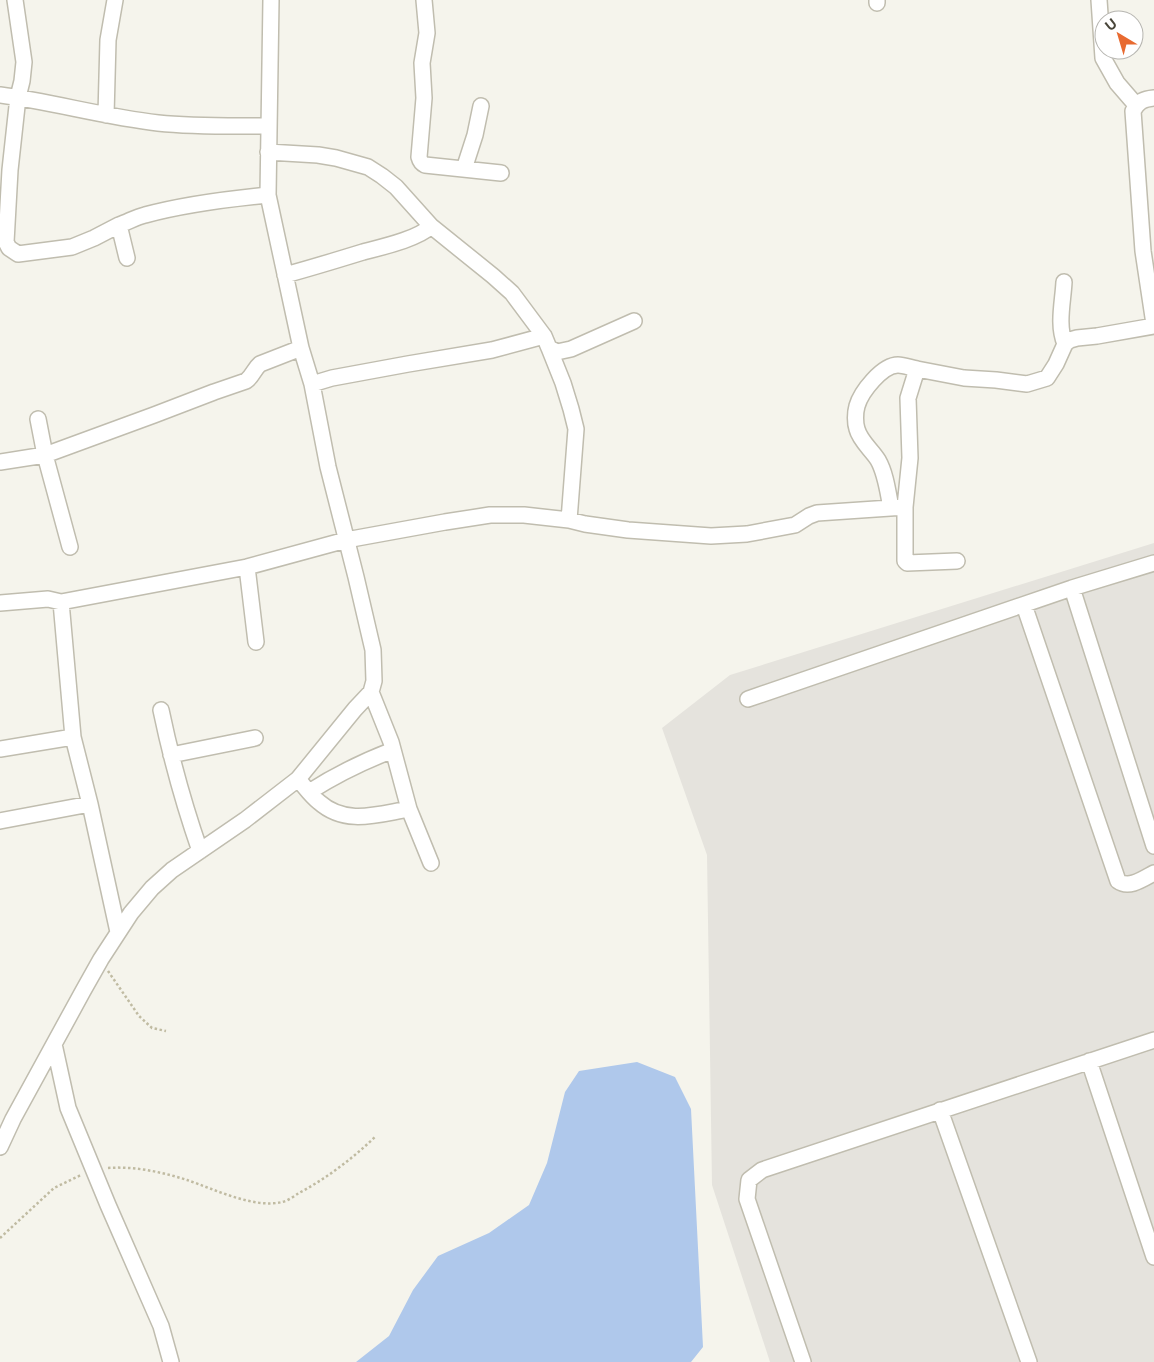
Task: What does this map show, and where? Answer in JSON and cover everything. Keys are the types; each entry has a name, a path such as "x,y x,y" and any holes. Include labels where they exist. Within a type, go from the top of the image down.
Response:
{"street":[{"path":"15,0 24,62 10,170 6,242 9,248 18,254 72,247 143,215 228,199 268,195"},
{"path":"106,115 108,40 115,0"},
{"path":"0,1147 13,1119 100,959 131,913 152,888 172,870 245,820 298,779 371,692 374,682 373,650 328,467 312,384 300,348 268,195 271,0"},
{"path":"424,0 427,33 422,63 424,98 420,160 425,165 501,173"},
{"path":"1099,0 1103,58 1118,84 1136,105"},
{"path":"0,95 159,123 201,126 269,126"},
{"path":"957,561 907,563 905,561 898,508 883,469 856,430 857,407 862,394 875,378 890,367 898,365 964,378 1028,384 1047,378 1065,344 1070,340 1154,325 1149,250 1133,111 1140,101 1154,98"},
{"path":"464,168 475,135 481,106"},
{"path":"268,152 318,155 368,167 396,188 431,226 512,293 546,342 564,383 571,409 576,429 569,520"},
{"path":"119,225 127,258"},
{"path":"285,275 392,244 426,231 431,226"},
{"path":"1064,282 1061,326 1065,344"},
{"path":"546,342 557,352 571,349 634,321"},
{"path":"312,384 332,378 408,364 546,342"},
{"path":"0,462 45,455 246,381 251,378 255,368 260,364 300,348"},
{"path":"898,508 910,458 908,398 917,369"},
{"path":"38,419 45,455 70,546"},
{"path":"0,603 48,599 61,602 247,567 346,540 490,515 524,515 628,530 711,536 746,534 795,525 817,513 898,508"},
{"path":"748,699 1072,588 1154,563"},
{"path":"247,567 256,642"},
{"path":"1072,588 1154,846"},
{"path":"61,602 73,737 118,932"},
{"path":"1024,605 1118,882 1126,885 1154,873"},
{"path":"371,692 393,750 409,809 431,863"},
{"path":"161,710 171,755 200,851"},
{"path":"0,749 73,737"},
{"path":"171,755 255,738"},
{"path":"309,792 361,762 393,750"},
{"path":"298,779 320,803 346,816 366,817 409,809"},
{"path":"0,821 90,804"},
{"path":"803,1362 747,1199 749,1180 762,1170 1154,1040"},
{"path":"54,1044 68,1108 160,1326 171,1362"},
{"path":"1089,1061 1154,1257"},
{"path":"940,1110 1029,1362"}],"path":[{"path":"100,959 139,1016 152,1028 166,1031"},
{"path":"0,1238 54,1188 94,1169 119,1167 165,1173 216,1191 259,1203 283,1202 315,1185 355,1157 376,1137"}],"shaded area":[{"path":"1154,543 1154,1362 770,1362 712,1185 707,855 662,728 730,675"}],"water":[{"path":"637,1062 675,1077 691,1109 703,1347 691,1362 356,1362 389,1336 413,1290 438,1256 489,1233 529,1205 547,1163 565,1092 579,1071"}]}
